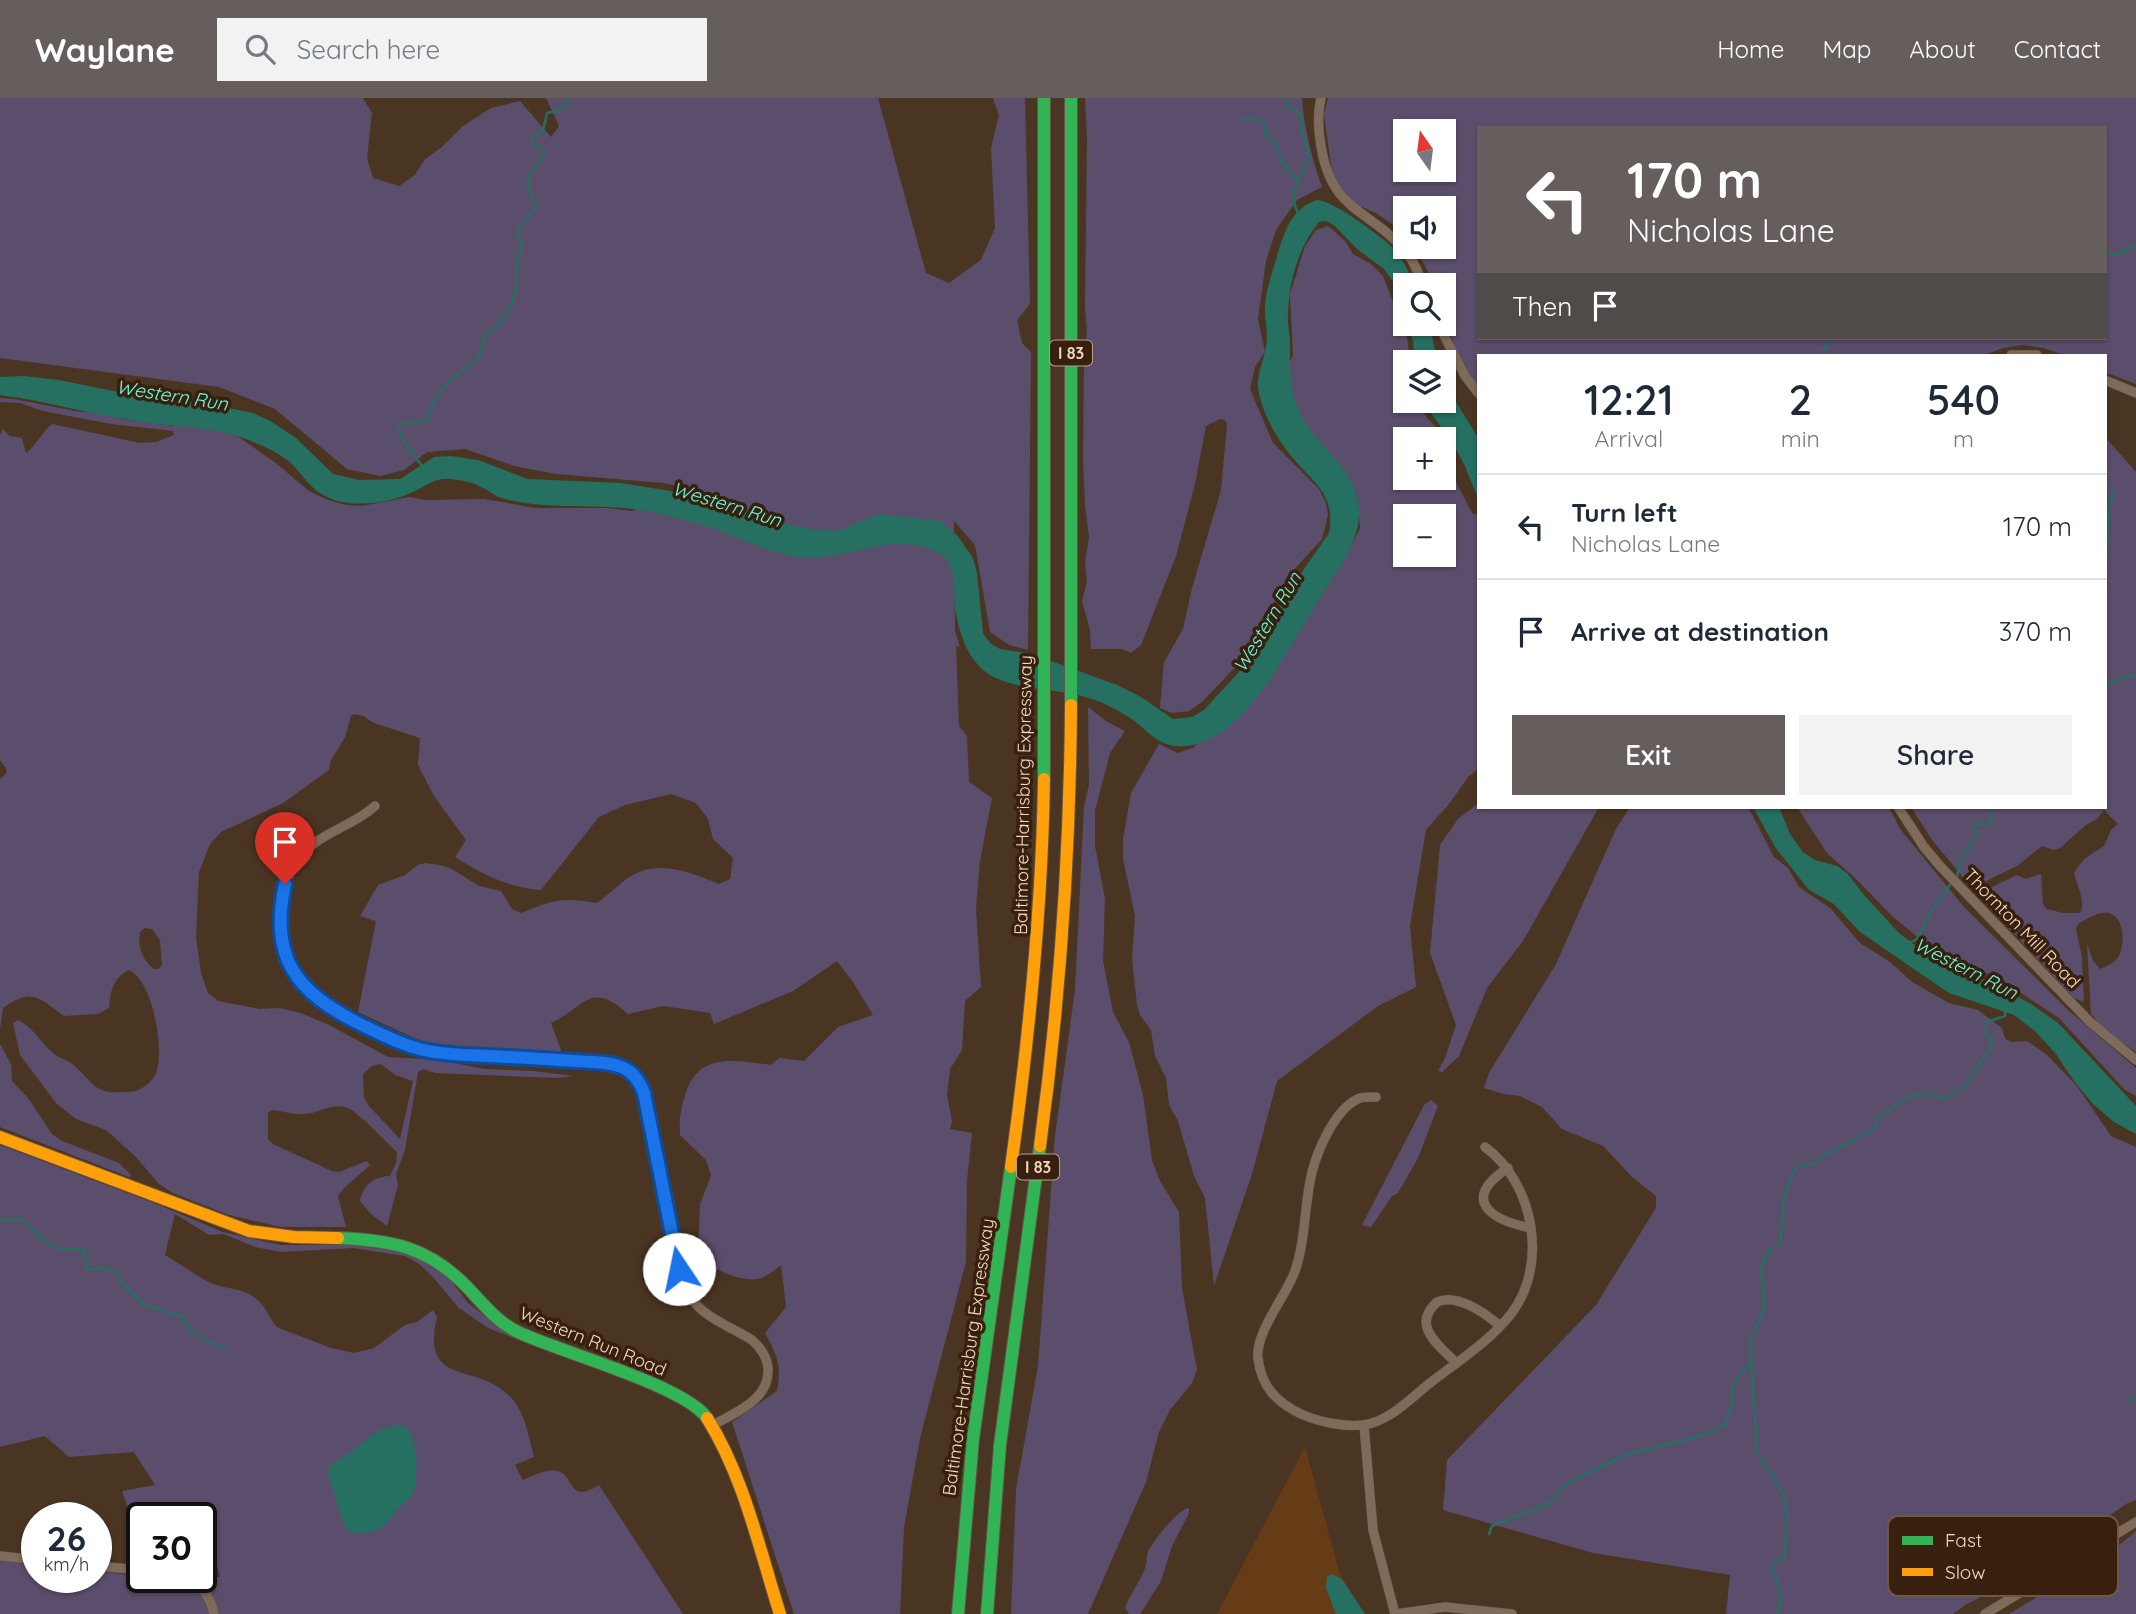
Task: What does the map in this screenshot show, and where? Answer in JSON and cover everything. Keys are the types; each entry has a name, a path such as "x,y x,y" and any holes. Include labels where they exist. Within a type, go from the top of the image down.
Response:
{"main road":[{"name":"Baltimore-Harrisburg Expressway","path":"958,1614 975,1428 1032,999 1043,841 1044,98"},
{"name":"I 83","path":"987,1614 997,1465 1045,1116 1059,993 1069,840 1072,98"},
{"name":"Western Run Road","path":"0,1137 249,1231 272,1237 380,1240 412,1248 443,1264 500,1322 542,1343 682,1396 696,1405 713,1425 736,1474 780,1614"}],"street":[{"path":"1321,98 1319,133 1324,162 1332,183 1340,197 1390,235 1408,254 1417,273"},
{"path":"1444,336 1465,376 1477,391"},
{"path":"2107,381 2136,393"},
{"path":"375,806 365,815 325,834 310,846 295,864 285,884 280,906 280,929 292,969 303,986 335,1011 380,1034 425,1050 605,1063 620,1065 632,1072 644,1093 680,1277 688,1297 706,1315 752,1340 759,1346 767,1364 766,1387 759,1396 713,1425"},
{"name":"Thornton Mill Road","path":"1899,809 1940,866 2090,1022 2136,1060"},
{"path":"1376,1097 1359,1098 1347,1107 1324,1141 1312,1173 1303,1243 1294,1274 1265,1331 1257,1355 1264,1382 1279,1401 1299,1413 1319,1420 1364,1424 1378,1420 1395,1411 1456,1363 1513,1312 1530,1267 1531,1228 1517,1184 1500,1158 1486,1147"},
{"path":"1508,1168 1490,1180 1484,1191 1485,1205 1490,1214 1531,1228"},
{"path":"1456,1363 1428,1332 1425,1317 1437,1302 1452,1299 1482,1312 1500,1326"},
{"path":"1364,1424 1373,1531 1395,1614 1445,1607 1512,1614"},
{"path":"2118,1533 2136,1522"},
{"path":"0,1556 21,1558"},
{"path":"205,1593 214,1614"},
{"path":"1985,1614 2015,1596"}],"shaded area":[{"path":"0,98 363,98 372,113 367,158 373,178 399,186 415,175 425,159 463,126 491,108 520,101 551,137 559,126 546,98 878,98 926,273 949,283 981,260 995,228 991,148 999,115 993,98 1025,98 1030,304 1017,320 1022,343 1031,352 1028,650 1009,645 990,632 975,545 954,521 955,631 960,647 956,646 959,726 967,736 969,782 992,798 980,861 976,909 981,987 965,1001 962,1050 950,1069 947,1095 952,1121 950,1129 972,1133 967,1181 966,1262 920,1438 904,1528 900,1614 794,1614 732,1422 777,1391 777,1361 765,1333 786,1307 781,1265 764,1277 749,1279 726,1273 698,1258 700,1204 711,1176 706,1160 680,1135 686,1092 700,1070 721,1062 771,1065 779,1058 804,1061 838,1027 873,1015 837,961 793,991 714,1024 710,1013 663,1006 628,1014 605,999 588,1000 551,1023 562,1053 454,1046 421,1041 358,1012 376,921 360,916 378,885 405,875 418,865 440,865 452,869 479,886 501,891 512,909 521,913 558,901 597,903 635,874 659,868 683,871 719,884 730,879 733,858 713,839 708,819 696,803 671,794 625,805 599,817 541,890 518,886 485,874 455,857 466,840 434,796 418,765 420,738 354,714 345,737 330,762 329,770 283,803 221,832 210,844 199,872 196,937 201,973 208,993 218,1001 301,1013 388,1057 439,1060 484,1069 574,1076 557,1078 435,1073 423,1069 418,1072 405,1150 396,1174 398,1185 387,1226 360,1201 370,1182 390,1176 396,1163 397,1152 348,1108 332,1107 305,1114 272,1110 268,1113 268,1139 273,1144 332,1171 339,1172 367,1161 370,1165 338,1196 346,1227 281,1227 229,1215 173,1193 159,1184 136,1157 106,1130 76,1119 56,1103 20,1055 13,1023 18,1020 24,1023 53,1053 72,1064 98,1088 111,1092 139,1090 156,1073 158,1033 144,986 137,976 128,970 113,986 109,1008 98,1014 64,1016 35,997 21,998 3,1008 0,1029 0,779 6,774 6,768 0,760 0,435 3,429 10,436 22,438 26,453 52,424 140,443 156,442 174,435 173,431 111,424 43,411 20,403 0,402 0,398 172,426 188,422 236,435 309,491 346,505 361,506 409,497 427,500 484,499 536,508 607,508 632,511 690,489 664,483 556,474 514,466 465,449 427,452 404,470 380,476 347,469 275,409 219,387 0,358","holes":["145,928 152,929 160,940 162,965 159,969 154,969 141,952 140,932","381,1064 395,1075 413,1081 400,1139 364,1098 363,1074 372,1066"]},
{"path":"1085,98 1302,98 1309,143 1322,187 1297,200 1276,230 1266,261 1258,319 1265,352 1255,367 1250,389 1273,443 1319,489 1326,503 1328,515 1322,539 1290,574 1240,662 1203,701 1189,711 1172,713 1160,708 1164,662 1183,629 1192,588 1221,490 1227,424 1225,420 1220,419 1206,426 1195,484 1176,556 1141,645 1131,653 1122,649 1091,649 1090,630 1082,601 1087,582 1085,563 1089,537 1083,459 1087,333"},
{"path":"1328,98 2136,98 2136,384 2107,373 2107,354 2061,354 2023,345 1987,354 1477,354 1477,387 1451,336 1456,336 1456,273 1429,273 1421,259 1456,259 1456,196 1393,196 1393,225 1376,213 1355,204 1336,182 1324,115"},
{"path":"1328,226 1345,241 1353,254 1371,264 1383,276 1393,301 1393,336 1407,337 1409,350 1393,350 1393,413 1424,413 1436,427 1393,427 1393,490 1456,490 1456,481 1472,513 1477,515 1477,770 1468,777 1426,830 1410,926 1416,987 1378,1006 1277,1081 1252,1174 1214,1286 1205,1198 1194,1176 1178,1121 1169,1105 1166,1078 1155,1056 1151,1030 1140,1015 1137,1005 1132,959 1135,916 1123,859 1123,839 1131,793 1159,744 1178,753 1193,748 1234,708 1349,550 1360,528 1357,496 1330,455 1302,425 1284,376 1293,355 1290,294 1305,246 1316,230"},
{"path":"2107,439 2136,472 2136,1052 2103,1029 2091,1014 2087,943 2093,961 2100,969 2115,961 2121,950 2122,935 2115,916 2109,913 2097,914 2078,924 2076,929 2082,957 2084,1002 2074,998 1977,894 2017,875 2026,879 2041,874 2043,904 2047,909 2080,913 2082,899 2074,873 2084,859 2104,846 2111,830 2118,824 2104,810 2097,819 2060,848 2054,850 2042,846 2017,866 1972,888 1932,840 1912,809 2107,809"},
{"path":"1088,707 1125,731 1110,753 1095,811 1095,846 1105,899 1103,961 1113,1012 1129,1042 1143,1095 1152,1160 1160,1181 1179,1212 1182,1288 1197,1370 1192,1383 1170,1410 1159,1432 1146,1482 1088,1614 1011,1614 1016,1489 1038,1366 1055,1136 1075,990 1084,806 1089,785"},
{"path":"1477,805 1477,809 1598,809 1523,941 1487,988 1459,1056 1442,1072 1438,1071 1456,1025 1430,953 1440,845 1458,819"},
{"path":"1629,809 1749,809 1774,857 1788,868 1799,887 1830,908 1860,943 1890,962 1912,982 1949,1003 1978,1010 2002,1028 2005,1039 2012,1042 2027,1041 2046,1054 2077,1086 2111,1136 2136,1147 2136,1500 2109,1516 1888,1516 1888,1596 1983,1596 1953,1614 1726,1614 1730,1575 1593,1553 1443,1510 1447,1460 1596,1305 1656,1208 1656,1196 1632,1177 1603,1146 1562,1129 1542,1107 1520,1096 1484,1088 1489,1073 1556,964 1616,829"},
{"path":"1798,809 1890,809 1900,829 1964,907 2068,1010 2136,1068 2136,1096 2125,1090 2059,1018 2001,980 1924,942 1892,916 1827,853"},
{"path":"0,1044 11,1064 12,1081 28,1098 52,1134 62,1141 119,1163 132,1176 0,1127"},
{"path":"1431,1100 1438,1106 1418,1158 1398,1193 1392,1196 1371,1227 1362,1225 1424,1105"},
{"path":"0,1145 223,1232 281,1245 369,1245 396,1249 416,1255 447,1275 468,1303 514,1338 488,1328 459,1308 432,1276 418,1263 405,1256 353,1248 281,1252 255,1247 224,1234 209,1235 175,1214 165,1255 212,1283 251,1295 261,1303 279,1328 331,1348 354,1353 374,1348 405,1325 417,1322 433,1310 437,1317 434,1339 436,1354 443,1363 453,1370 493,1384 512,1399 522,1414 534,1457 515,1465 523,1480 542,1472 558,1471 578,1491 590,1490 599,1485 683,1614 0,1614 0,1561 21,1563 21,1593 112,1593 112,1573 126,1575 126,1593 217,1593 217,1577 220,1577 217,1566 217,1502 126,1502 122,1491 155,1485 134,1452 69,1457 45,1436 0,1447"},
{"path":"1305,1447 1351,1614 1217,1614"},
{"path":"1189,1508 1172,1546 1161,1581 1140,1614 1129,1614 1125,1608 1146,1566 1148,1552 1172,1520"},
{"path":"2136,1531 2136,1614 2009,1614 2039,1596 2118,1596 2118,1546"}],"water":[{"name":"Western Run","path":"1318,200 1326,202 1367,227 1392,247 1393,259 1401,259 1409,273 1393,273 1393,282 1384,269 1326,221 1319,222 1305,243 1293,277 1288,317 1290,372 1295,401 1310,430 1352,483 1359,509 1358,522 1350,548 1337,572 1256,699 1220,733 1198,744 1186,746 1160,741 1110,706 1079,695 1017,685 990,675 975,662 962,636 949,564 937,552 919,546 883,545 828,556 792,556 771,551 709,527 652,512 615,507 523,503 501,498 473,483 451,479 436,480 387,501 348,503 328,498 286,459 237,436 208,429 118,418 0,395 0,377 24,376 59,380 153,399 203,403 253,413 296,438 333,474 359,480 400,479 434,457 451,456 478,460 528,479 621,483 695,495 726,503 762,519 816,530 842,530 881,514 940,521 957,535 973,558 983,633 990,643 1000,649 1032,654 1117,685 1141,697 1173,719 1192,717 1204,710 1248,662 1280,604 1329,533 1329,507 1325,497 1279,439 1264,410 1258,388 1267,342 1265,310 1269,284 1289,225 1308,204"},
{"path":"1411,336 1432,336 1435,350 1414,350"},
{"path":"1456,402 1477,436 1477,496 1456,449 1456,427 1441,427 1431,413 1456,413"},
{"path":"1754,809 1780,809 1790,834 1803,852 1847,873 1899,933 1921,950 1996,985 2058,1023 2136,1106 2136,1134 2114,1122 2093,1104 2056,1054 2035,1031 2014,1015 1949,993 1860,932 1834,904 1809,890 1775,847"},
{"path":"398,1425 406,1427 413,1442 416,1474 413,1492 383,1526 373,1531 351,1532 345,1526 340,1512 328,1473 329,1467 380,1430"},
{"path":"1332,1574 1342,1579 1365,1614 1336,1614 1326,1588 1327,1577"}],"waterway":[{"path":"422,466 398,430 401,424 426,421 435,398 443,387 478,358 487,333 498,326 511,305 516,290 517,261 523,244 518,237 519,229 535,208 528,180 544,154 543,150 532,143 533,138 543,130 547,113 561,110 569,98"},
{"path":"1288,98 1288,107 1301,116 1308,153 1306,165 1294,190 1298,213"},
{"path":"1241,119 1257,119 1265,123 1266,134 1277,146 1282,163 1298,181"},
{"path":"2107,255 2119,254 2136,244"},
{"path":"1822,354 1829,340"},
{"path":"2107,551 2108,514 2113,492"},
{"path":"2107,686 2124,676 2136,676"},
{"path":"1957,876 1963,856 1975,837 1974,824 1987,825 1994,809"},
{"name":"Western Run","path":"1909,943 1917,939 1931,911 1950,885"},
{"name":"Western Run","path":"1777,1614 1780,1591 1771,1569 1773,1562 1785,1557 1787,1514 1785,1497 1757,1452 1750,1343 1764,1308 1760,1274 1764,1260 1770,1250 1781,1242 1788,1184 1798,1166 1813,1164 1876,1128 1877,1118 1908,1098 1923,1094 1942,1099 1965,1086 1991,1046 1992,1040 1987,1034 1986,1022 2005,1016 2005,1011"},
{"path":"0,1220 20,1219 56,1247 85,1250 87,1268 94,1270 102,1267 118,1274 122,1283 144,1305 182,1317 192,1333 227,1350"},
{"path":"1489,1534 1492,1526 1550,1503 1562,1488 1573,1480 1628,1454 1701,1436 1725,1425 1732,1405 1732,1388 1751,1362"},
{"path":"2127,1403 2136,1396"}],"traffic: fast":[{"path":"1044,98 1044,779"},
{"path":"1071,98 1071,705"},
{"path":"987,1614 1000,1445 1040,1146"},
{"path":"958,1614 973,1439 1011,1167"},
{"path":"338,1238 393,1244 424,1255 453,1274 512,1329 649,1382 694,1406 707,1418"}],"traffic: slow":[{"path":"1040,1146 1063,926 1071,705"},
{"path":"1011,1167 1034,974 1044,779"},
{"path":"0,1137 249,1231 294,1237 338,1238"},
{"path":"707,1418 741,1489 780,1614"}],"route":[{"path":"285,884 280,906 280,929 284,949 303,986 317,1000 335,1011 380,1034 425,1050 605,1063 620,1065 632,1072 644,1093 679,1269"}]}
